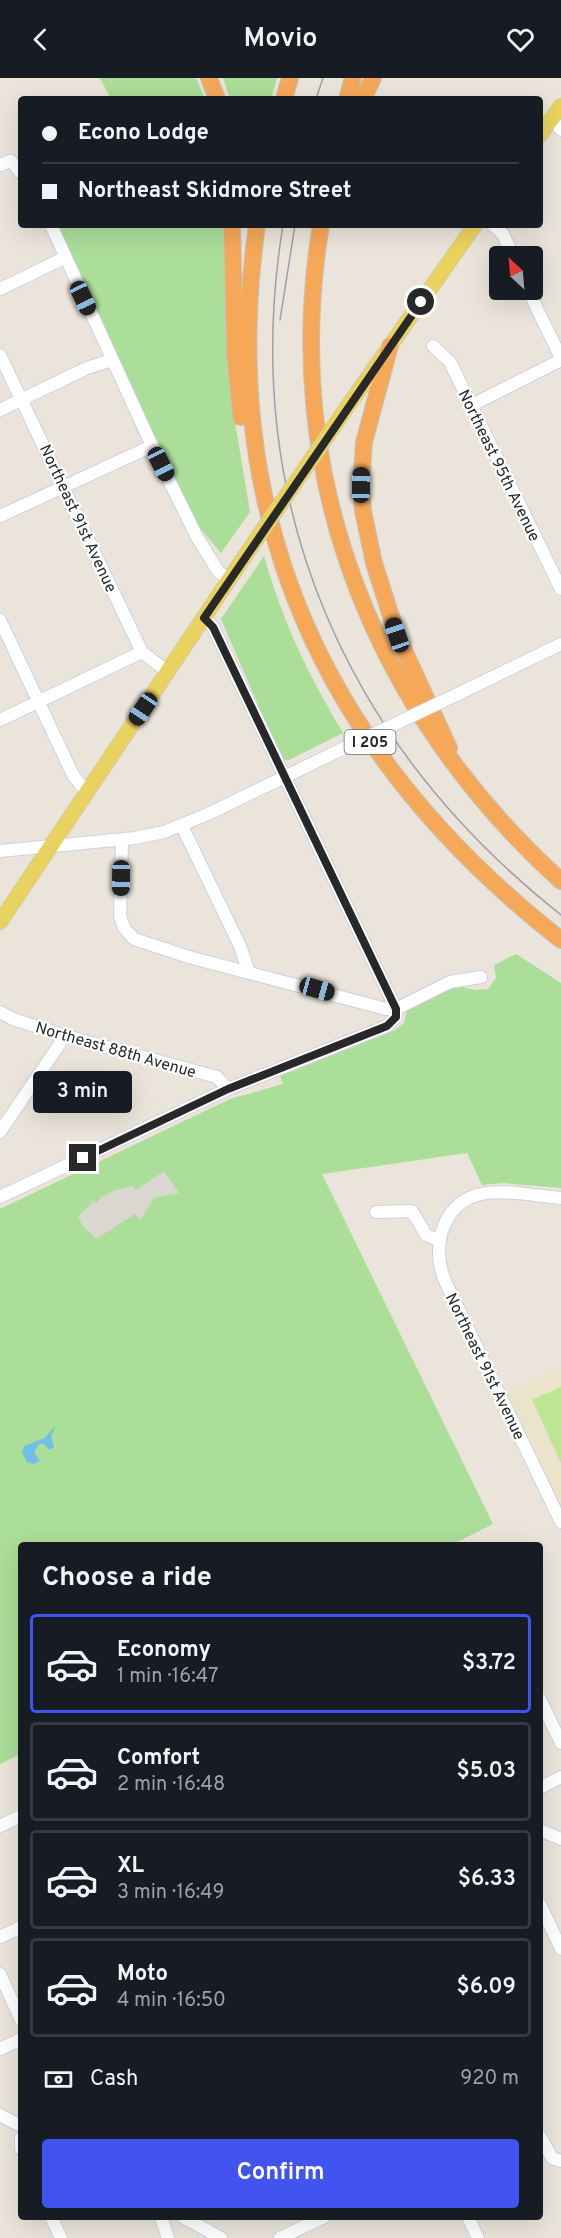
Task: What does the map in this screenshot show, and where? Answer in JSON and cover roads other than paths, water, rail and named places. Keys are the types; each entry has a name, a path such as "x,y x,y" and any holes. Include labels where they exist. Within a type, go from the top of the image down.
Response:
{"highway":[{"path":"209,78 216,96"},
{"path":"285,96 290,78"},
{"path":"348,96 353,78"},
{"path":"364,96 373,78"},
{"path":"232,228 238,392 246,446 263,489"},
{"name":"I 205","path":"256,228 250,276 248,358 253,429 263,489 277,549 297,607 322,664 353,717 388,767 441,831 492,882 561,940"},
{"path":"321,228 314,275 311,345 316,421 330,500 345,557 380,644 408,698 451,763 512,834 561,881"},
{"path":"390,346 364,442 361,464 363,511 374,563 394,627 449,743 451,763"}],"main road":[{"path":"543,132 558,118"},
{"path":"0,922 249,550 473,228"}],"street":[{"path":"5,163 18,171"},
{"path":"52,228 152,446 197,537 218,571 229,581"},
{"path":"496,228 503,234 508,246"},
{"path":"0,289 64,258"},
{"path":"472,405 561,359 533,300"},
{"name":"Northeast 95th Avenue","path":"433,346 450,362 561,589"},
{"name":"Northeast 91st Avenue","path":"0,355 142,652 168,672"},
{"path":"0,410 87,368 112,360"},
{"path":"0,516 152,446"},
{"path":"0,1197 228,1089 387,1026 396,1017 396,1009 286,777 213,627 204,618"},
{"path":"0,620 73,775 87,793"},
{"path":"0,851 122,840 154,835 182,826 561,644"},
{"path":"0,720 142,652"},
{"path":"182,826 240,946 248,970"},
{"path":"122,840 120,916 126,932 134,939 189,957 248,970 386,1009 396,1009 450,982 482,977"},
{"name":"Northeast 88th Avenue","path":"0,1012 13,1019 63,1035 217,1077 228,1089"},
{"path":"0,1132 59,1045 63,1035"},
{"path":"376,1212 407,1210 415,1215 426,1236 439,1240 451,1215 475,1197 499,1193 561,1198"},
{"name":"Northeast 91st Avenue","path":"439,1240 438,1258 445,1281 561,1522"},
{"path":"543,1705 561,1743"},
{"path":"543,1786 561,1777"},
{"path":"0,1826 18,1817"},
{"path":"543,1831 561,1839"},
{"path":"543,1910 561,1949"},
{"path":"0,1937 18,1928"},
{"path":"0,1974 18,2013"},
{"path":"0,2049 18,2040"},
{"path":"0,2115 18,2124"},
{"path":"543,2142 549,2155 560,2161"},
{"path":"52,2220 61,2238"},
{"path":"162,2220 168,2238"},
{"path":"188,2220 221,2238"},
{"path":"280,2238 318,2220"},
{"path":"469,2220 478,2238"}],"water":[{"path":"56,1425 51,1436 54,1447 49,1450 44,1444 39,1444 34,1452 40,1461 33,1464 27,1462 22,1453 24,1446 45,1438"}],"tram line":[{"path":"317,96 323,78"},
{"path":"283,228 273,327 277,425 294,519 324,609 366,694 420,773 485,847 561,915"},
{"path":"280,320 295,228"}]}
